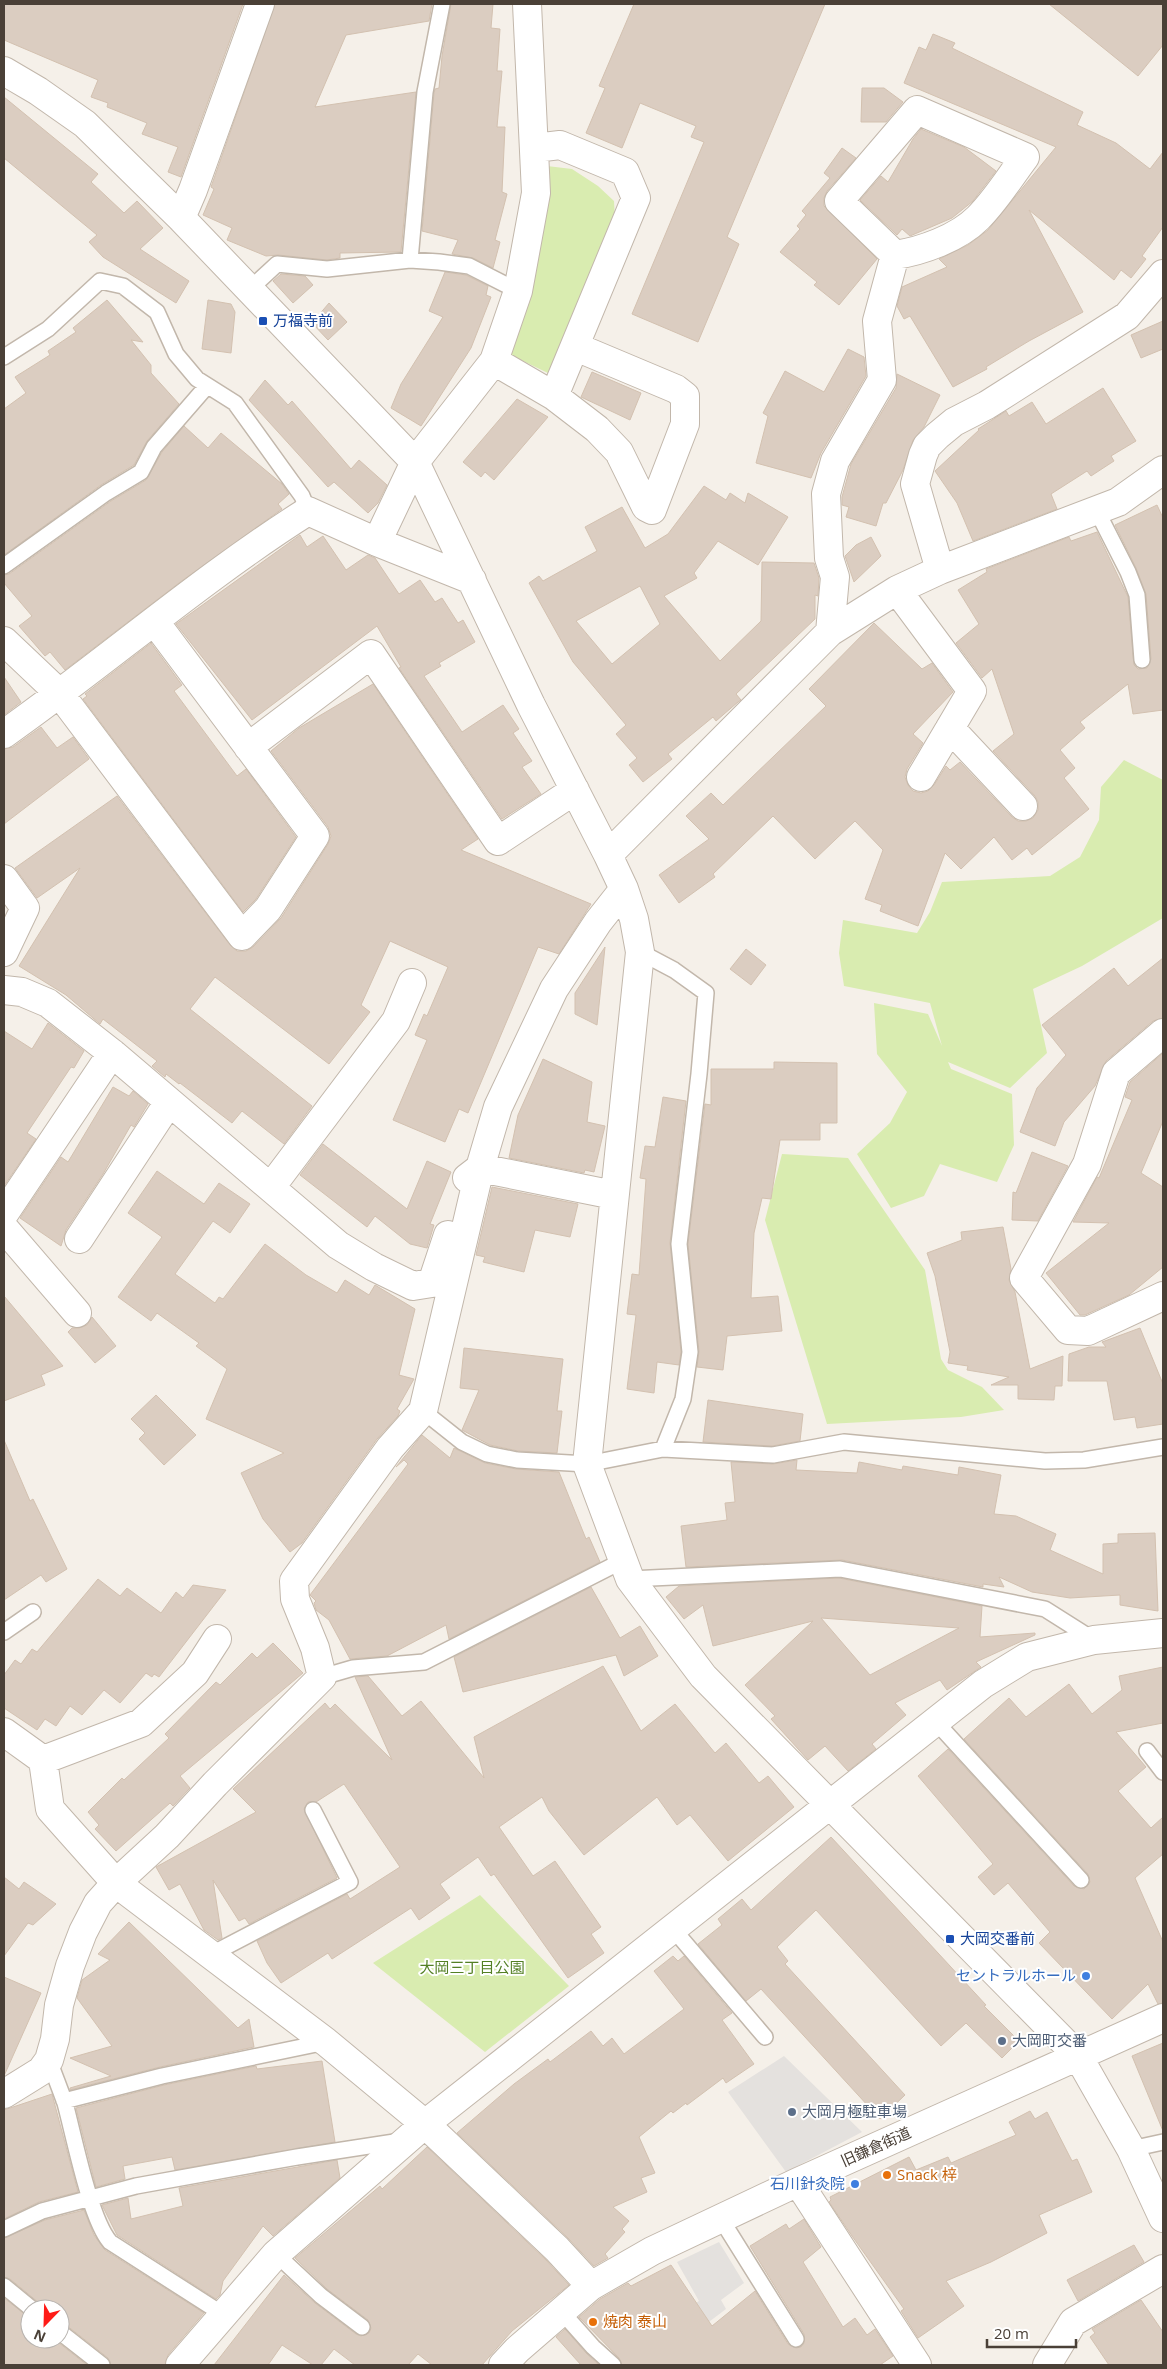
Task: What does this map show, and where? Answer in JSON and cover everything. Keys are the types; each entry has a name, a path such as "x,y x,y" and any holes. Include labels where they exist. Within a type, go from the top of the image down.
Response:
{"street":[{"path":"182,218 260,4"},
{"path":"377,542 415,462 494,361 518,291 536,193 527,4"},
{"path":"4,71 38,91 85,124 182,218 415,462 531,706 608,855 624,889 634,919 640,952 586,1464 626,1570 703,1676 1078,2056 1131,2149 1163,2218"},
{"path":"917,110 1025,157 978,219 944,241 913,252 895,254 839,201 917,110"},
{"path":"535,148 560,144 625,172 636,198 576,347 554,396"},
{"path":"830,632 835,577 829,558 826,494 835,461 882,380 877,322 895,254"},
{"path":"940,570 915,484 916,473 927,446 954,422 987,404 1127,316 1163,274"},
{"path":"494,361 554,396 598,429 619,452 646,507 652,510 685,424 685,396 676,389 576,347"},
{"path":"608,855 830,632 897,590 940,570 1118,502 1163,470"},
{"path":"4,734 265,539 308,511 377,542 472,580"},
{"path":"897,590 972,691 921,777"},
{"path":"4,641 60,694 242,936 268,909 315,836 155,622"},
{"path":"248,747 371,654 498,841 574,790"},
{"path":"950,728 1023,806"},
{"path":"4,879 25,908 4,952"},
{"path":"4,2094 40,2071 49,2060 55,2039 59,2004 83,1932 98,1903 116,1883 167,1836 215,1784 322,1677 316,1648 295,1599 294,1581 390,1448 423,1411 480,1168 498,1108 554,989 598,922 624,889"},
{"path":"271,1187 396,1021 412,982"},
{"path":"4,990 22,992 48,1003 112,1053 338,1245 374,1267 413,1286 432,1284 468,1177 480,1168 614,1195"},
{"path":"1163,1033 1116,1074 1087,1164 1024,1278 1068,1330 1088,1331 1163,1296"},
{"path":"4,1214 112,1053"},
{"path":"79,1239 169,1102"},
{"path":"4,1228 77,1313"},
{"path":"180,2365 276,2254 416,2132 983,1684 1027,1657 1094,1640 1163,1633"},
{"path":"42,1760 141,1723 195,1672 218,1639"},
{"path":"4,1732 42,1760 50,1810 116,1883 326,2042 416,2132 557,2248 592,2286"},
{"name":"旧鎌倉街道","path":"503,2365 517,2350 592,2286 652,2251 798,2182 1163,2018"},
{"path":"798,2182 917,2365"},
{"path":"1047,2365 1073,2322 1163,2269"}],"lane":[{"path":"410,260 426,92 442,4"},
{"path":"250,289 276,264 327,269 410,260 469,266 518,291"},
{"path":"4,357 48,329 100,281 123,286 157,312 176,354 197,379 235,403 302,496 308,511"},
{"path":"4,566 106,493 141,472 154,447 207,386"},
{"path":"1097,511 1128,572 1136,594 1142,660"},
{"path":"640,952 674,970 706,993 699,1074 679,1244 690,1352 683,1399 663,1449"},
{"path":"423,1411 462,1442 486,1454 517,1460 586,1464 663,1449 773,1455 844,1442 1045,1461 1084,1460 1163,1447"},
{"path":"322,1677 353,1668 424,1662 626,1570 840,1569 1045,1609 1094,1640"},
{"path":"4,1632 33,1612"},
{"path":"936,1721 1081,1880"},
{"path":"1147,1751 1163,1772"},
{"path":"210,1955 350,1882 313,1810"},
{"path":"674,1930 765,2037"},
{"path":"64,2101 162,2076 326,2042"},
{"path":"49,2060 64,2101 90,2197 105,2236 110,2242 224,2315"},
{"path":"4,2229 42,2211 90,2197 416,2132"},
{"path":"1131,2149 1163,2142"},
{"path":"721,2219 796,2339"},
{"path":"276,2254 320,2296 362,2327"},
{"path":"4,2286 20,2299"},
{"path":"561,2311 593,2347 613,2365"},
{"path":"70,2340 102,2365"}],"green space":[{"path":"547,166 572,169 598,186 614,201 615,219 550,374 498,349"},
{"path":"1124,760 1163,780 1163,918 1082,966 1033,989 1047,1053 1010,1088 948,1062 951,1069 1012,1094 1014,1145 997,1182 940,1164 924,1196 891,1208 857,1154 890,1123 907,1092 877,1054 874,1003 928,1014 942,1046 930,1003 844,986 839,953 843,920 917,933 930,912 942,882 1050,876 1080,857 1099,820 1101,787"},
{"path":"782,1154 848,1158 925,1270 941,1359 948,1370 982,1387 1004,1410 961,1417 827,1424 765,1220"},
{"name":"大岡三丁目公園","path":"480,1895 569,1986 485,2052 373,1963"}],"shaded area":[{"name":"大岡月極駐車場","path":"784,2056 862,2132 786,2172 728,2092"},
{"path":"719,2242 744,2283 721,2300 726,2309 685,2340 668,2321 699,2301 677,2262"}],"building":[{"path":"4,4 243,4 181,177 168,172 178,147 142,134 147,123 107,107 108,103 91,97 98,80 4,40"},
{"path":"275,4 432,4 429,21 346,35 315,107 416,92 401,252 340,253 340,258 327,260 278,255 266,256 227,240 232,228 203,215 214,189 211,187"},
{"path":"451,4 493,4 491,28 500,29 497,71 502,71 497,127 505,127 502,192 507,194 495,240 500,242 493,268 473,258 452,254 458,240 422,231 434,93 435,89 439,88 442,56"},
{"path":"634,4 825,4 727,237 739,244 698,342 632,314 704,142 691,137 696,126 640,103 622,148 586,133 605,88 599,86"},
{"path":"1049,4 1163,4 1163,45 1138,76"},
{"path":"933,34 955,43 952,48 1083,112 1077,125 1116,143 1150,169 1163,152 1163,227 1142,256 1146,259 1131,278 1121,270 1114,280 1029,210 1083,312 1029,341 986,367 987,369 953,387 910,316 904,319 897,306 902,287 947,267 939,259 968,245 988,230 1056,147 904,83 919,47 926,50"},
{"path":"862,88 884,88 903,102 886,122 861,122"},
{"path":"4,97 98,174 91,182 124,213 137,201 163,228 140,249 189,281 176,303 103,257 89,242 97,235 4,158"},
{"path":"921,129 964,147 996,171 973,201 952,218 910,236 902,229 897,235 860,200 881,176 888,182 913,139"},
{"path":"842,148 856,158 827,191 824,198 824,206 877,259 839,305 814,285 817,282 780,252 800,229 797,226 806,215 802,211 830,178 824,173"},
{"path":"445,272 466,275 488,286 486,295 491,297 471,348 421,426 391,408 401,384 443,317 429,311"},
{"path":"281,274 305,276 313,285 293,303 273,281"},
{"path":"107,300 143,342 131,340 151,365 151,373 179,404 147,441 134,465 101,485 4,555 4,409 26,393 15,377 50,355 48,351 76,332 73,328"},
{"path":"208,300 231,304 235,312 231,353 202,349"},
{"path":"329,303 347,322 328,340 312,323"},
{"path":"1163,321 1163,349 1141,358 1131,335"},
{"path":"848,349 864,357 866,376 821,453 811,478 756,463 768,416 763,413 785,371 824,392"},
{"path":"592,372 641,393 630,420 581,397"},
{"path":"897,374 940,395 924,427 913,440 903,470 886,503 883,503 876,526 846,517 849,507 842,505 842,497 851,464 896,388"},
{"path":"265,380 288,405 292,401 351,469 359,460 387,485 378,503 368,513 334,482 328,487 249,400"},
{"path":"1103,388 1136,441 1111,456 1114,461 1091,476 1087,471 1051,494 1057,509 973,541 957,503 935,471 978,429 1006,411 1009,416 1032,402 1046,424"},
{"path":"517,399 548,417 494,480 485,472 481,477 463,462"},
{"path":"184,426 208,448 221,433 282,484 289,494 278,504 282,509 183,580 65,670 50,652 45,656 19,626 32,616 4,583 4,575 9,574 111,501 146,480 162,452"},
{"path":"704,486 726,500 730,493 745,503 748,493 788,517 758,565 718,541 694,573 697,578 664,596 720,661 761,621 762,562 814,563 819,578 818,596 815,595 815,619 736,694 741,700 716,721 713,717 668,754 672,759 643,782 629,765 637,758 616,734 626,725 573,662 529,583 539,576 543,581 597,551 585,527 622,507 645,548 668,534","holes":["640,586 660,624 612,664 576,621"]},
{"path":"1157,505 1163,518 1163,710 1133,714 1128,684 1080,722 1085,728 1060,750 1075,768 1064,778 1089,809 1032,855 1027,848 1012,860 994,837 961,869 945,853 918,926 880,911 882,905 865,899 883,850 855,821 815,859 773,816 713,874 715,877 679,903 659,875 709,839 686,816 711,793 723,805 826,706 809,689 874,623 922,669 932,663 953,692 913,734 923,743 907,769 905,777 908,785 913,791 921,793 928,791 946,766 950,770 960,762 1012,817 1018,821 1026,821 1033,818 1038,810 1038,802 1035,796 993,751 1014,734 992,669 982,678 956,643 979,624 958,590 987,572 986,569 1069,537 1071,541 1097,532 1128,597 1134,665 1138,669 1147,668 1151,659 1146,594 1136,568 1115,525"},
{"path":"300,535 307,547 323,536 346,570 368,555 375,558 399,594 420,580 435,602 442,598 458,623 463,620 475,642 439,663 441,666 424,676 462,732 503,705 519,729 513,733 532,761 522,767 541,794 502,819 399,668 401,667 377,626 252,720 176,624"},
{"path":"871,537 881,556 854,582 845,556 856,545"},
{"path":"151,643 182,685 174,691 237,776 246,769 296,837 256,899 243,912 83,699 87,696 85,694"},
{"path":"4,677 21,702 4,715"},
{"path":"373,684 478,839 461,850 591,904 559,954 538,947 468,1113 459,1109 445,1142 393,1120 427,1040 415,1035 424,1014 427,1016 448,967 390,941 361,1005 370,1012 329,1064 215,977 190,1009 312,1106 284,1144 242,1111 232,1123 180,1083 166,1074 165,1077 152,1066 157,1061 103,1019 100,1024 66,995 19,966 80,868 37,898 15,868 117,796 230,945 237,951 246,951 253,947 281,918 328,844 331,836 328,827 271,751 299,728"},
{"path":"41,727 57,748 73,737 89,759 4,824 4,749 13,747"},
{"path":"605,947 597,1025 575,1014 575,993"},
{"path":"746,949 766,965 751,985 730,969"},
{"path":"1163,958 1163,1018 1153,1021 1106,1061 1095,1086 1064,1122 1055,1146 1020,1132 1037,1088 1066,1055 1042,1025 1114,968 1128,986"},
{"path":"48,1023 84,1051 74,1068 71,1067 27,1133 36,1139 4,1186 4,1031 32,1049"},
{"path":"1163,1053 1163,1121 1141,1173 1163,1187 1163,1267 1129,1295 1085,1315 1080,1315 1046,1273 1109,1223 1073,1222 1097,1177 1099,1178 1132,1100 1125,1097 1130,1082"},
{"path":"543,1059 592,1082 587,1122 605,1126 594,1172 585,1170 584,1173 509,1158 518,1115"},
{"path":"774,1062 837,1063 837,1123 820,1123 820,1140 780,1140 771,1199 762,1198 754,1233 751,1298 778,1296 782,1331 727,1336 723,1370 697,1367 699,1351 688,1244 705,1104 711,1105 711,1069 774,1069"},
{"path":"113,1087 129,1096 133,1091 148,1104 134,1127 131,1125 103,1174 66,1230 61,1246 20,1218 61,1157 68,1162"},
{"path":"663,1097 686,1101 670,1243 681,1352 679,1365 657,1362 654,1393 627,1389 636,1315 627,1314 632,1274 639,1275 646,1179 640,1178 645,1146 655,1147"},
{"path":"323,1144 407,1209 427,1161 451,1172 430,1224 434,1225 427,1248 410,1244 375,1216 367,1227 300,1175"},
{"path":"1032,1152 1068,1166 1038,1221 1012,1220 1013,1192 1016,1193"},
{"path":"157,1171 204,1204 219,1183 250,1204 230,1233 213,1221 175,1274 215,1303 219,1297 223,1299 265,1244 306,1275 337,1293 345,1280 369,1295 375,1285 415,1309 399,1375 414,1379 397,1409 400,1411 398,1416 377,1439 302,1543 290,1552 263,1519 241,1473 284,1453 206,1419 227,1369 196,1346 199,1343 157,1313 151,1321 118,1297 162,1237 128,1213"},
{"path":"492,1187 578,1204 570,1237 535,1230 524,1272 483,1262 485,1257 476,1255"},
{"path":"1003,1227 1011,1269 1009,1280 1015,1292 1030,1369 1063,1356 1062,1386 1055,1386 1054,1400 1018,1399 1018,1385 991,1385 1009,1377 967,1370 968,1366 948,1363 950,1352 935,1276 927,1253 962,1240 961,1232"},
{"path":"4,1296 63,1366 41,1375 45,1385 4,1401"},
{"path":"92,1317 116,1346 95,1363 68,1332 72,1328 87,1325"},
{"path":"1140,1328 1163,1384 1163,1424 1137,1428 1135,1417 1114,1420 1107,1381 1068,1381 1069,1354 1089,1347 1106,1347 1102,1342"},
{"path":"464,1348 563,1359 557,1411 562,1411 557,1453 518,1451 490,1445 462,1430 479,1390 460,1388"},
{"path":"156,1395 196,1435 164,1465 139,1439 145,1433 131,1419"},
{"path":"708,1400 803,1414 800,1441 772,1446 703,1442"},
{"path":"422,1435 450,1458 454,1448 485,1463 516,1469 559,1472 586,1539 589,1537 600,1562 449,1639 446,1625 387,1656 350,1659 329,1620 316,1610 314,1603 316,1601 310,1595 408,1464 404,1460 396,1467"},
{"path":"4,1440 30,1501 33,1499 67,1569 46,1582 41,1575 4,1600"},
{"path":"797,1460 796,1470 857,1473 859,1462 902,1470 903,1466 958,1475 959,1467 1001,1475 994,1514 1016,1516 1056,1534 1050,1550 1103,1574 1103,1544 1118,1543 1118,1534 1155,1533 1158,1611 1120,1605 1120,1595 1070,1598 1032,1592 999,1577 1004,1587 983,1584 983,1587 842,1560 686,1567 681,1526 727,1520 725,1503 735,1502 731,1462 773,1464"},
{"path":"839,1578 982,1606 980,1637 1035,1633 1035,1635 976,1662 981,1667 947,1690 940,1680 895,1703 906,1715 872,1744 876,1749 848,1771 825,1746 808,1760 771,1719 775,1716 745,1685 813,1621 713,1646 703,1605 684,1619 666,1597 679,1586","holes":["821,1618 959,1628 870,1675"]},
{"path":"98,1579 120,1596 127,1588 161,1613 176,1592 183,1598 193,1585 226,1590 159,1677 154,1674 152,1677 146,1673 120,1703 104,1690 82,1715 70,1706 56,1726 45,1719 37,1730 4,1708 4,1675 15,1660 21,1664 32,1649 37,1652"},
{"path":"591,1587 620,1638 640,1626 658,1656 624,1676 616,1655 463,1692 454,1657"},
{"path":"273,1643 303,1673 180,1776 190,1788 173,1806 170,1803 116,1851 95,1829 99,1825 88,1812 122,1778 124,1780 169,1738 165,1734 216,1682 220,1685 252,1653 257,1658"},
{"path":"603,1666 641,1731 675,1704 715,1753 726,1743 759,1783 768,1776 794,1807 728,1861 690,1815 677,1825 657,1797 584,1855 549,1811 542,1797 499,1827 533,1876 555,1861 601,1927 591,1934 604,1953 568,1978 494,1874 491,1876 478,1857 440,1884 450,1898 419,1920 411,1908 332,1959 328,1953 281,1983 267,1963 257,1941 347,1894 350,1899 400,1867 344,1784 316,1802 308,1802 304,1809 337,1878 249,1924 245,1918 239,1921 213,1880 222,1938 218,1940 204,1930 180,1884 169,1890 156,1867 256,1812 233,1789 325,1703 330,1709 335,1704 392,1760 355,1677 368,1676 402,1716 421,1701 484,1778 474,1737"},
{"path":"1163,1667 1163,1723 1116,1732 1146,1767 1118,1791 1151,1828 1163,1817 1163,1854 1135,1878 1163,1942 1163,2003 1158,2004 1148,1984 1112,2019 1039,1943 1050,1932 1008,1883 994,1895 978,1877 993,1864 918,1776 948,1749 1074,1886 1084,1889 1090,1882 1088,1874 964,1739 1009,1698 1026,1717 1069,1684 1092,1714 1122,1690 1119,1676"},
{"path":"831,1837 986,2005 984,2006 1019,2041 1002,2058 966,2023 941,2046 816,1910 777,1947 788,1961 785,1964 905,2095 880,2119 761,1989 746,2001 698,1944 722,1925 718,1919 742,1899 751,1910"},
{"path":"4,1877 19,1889 24,1882 56,1904 33,1925 28,1923 4,1956"},
{"path":"129,1922 238,2028 249,2019 254,2047 160,2067 70,2090 70,2088 111,2076 70,2058 112,2046 77,1998 82,1980 110,1960 98,1954"},
{"path":"673,1956 678,1961 684,1956 732,2013 722,2020 754,2064 726,2083 723,2078 687,2105 686,2103 673,2113 671,2111 639,2137 655,2173 641,2178 647,2192 613,2207 629,2221 622,2229 625,2232 605,2254 608,2258 594,2266 568,2238 457,2133 514,2084 548,2059 550,2062 591,2031 603,2046 612,2038 624,2054 684,2009 654,1971"},
{"path":"4,1977 41,1993 4,2076"},
{"path":"1163,2043 1163,2131 1132,2056"},
{"path":"322,2061 335,2142 175,2170 172,2157 123,2166 125,2179 96,2187 76,2108 164,2085 256,2066 257,2069"},
{"path":"52,2094 78,2192 39,2202 4,2219 4,2110"},
{"path":"1030,2111 1035,2119 1047,2112 1072,2161 1077,2159 1092,2192 1039,2215 1047,2233 991,2262 946,2281 964,2306 918,2338 901,2311 904,2309 829,2202 831,2200 830,2197 909,2157 916,2170 948,2157 951,2163 1016,2135 1009,2122"},
{"path":"427,2147 546,2260 569,2285 512,2331 482,2365 432,2365 418,2354 408,2365 355,2365 334,2349 321,2365 313,2365 282,2345 268,2365 214,2365 284,2275 315,2303 356,2334 361,2336 369,2333 371,2328 368,2320 327,2289 295,2258 380,2186 382,2189"},
{"path":"337,2160 340,2178 273,2236 263,2226 223,2281 220,2295 216,2299 117,2235 102,2205 128,2198 131,2219 183,2206 179,2188"},
{"path":"84,2210 94,2235 105,2250 204,2313 168,2355 165,2365 111,2365 108,2358 70,2328 70,2299 34,2299 10,2279 4,2277 4,2238 45,2220"},
{"path":"804,2219 821,2247 803,2262 843,2327 855,2318 867,2335 875,2329 893,2356 880,2365 622,2365 619,2358 579,2317 600,2299 628,2283 631,2286 671,2265 712,2326 755,2291 788,2344 796,2348 801,2347 804,2343 804,2334 750,2246 786,2224 789,2229"},
{"path":"1134,2245 1144,2262 1078,2301 1067,2280"},
{"path":"4,2298 20,2310 20,2349 67,2349 87,2365 4,2365"},
{"path":"1141,2300 1163,2332 1163,2365 1109,2365 1090,2337 1095,2333 1092,2329"},
{"path":"565,2329 599,2365 581,2365 556,2337"}],"place":[{"name":"万福寺前","path":"263,321"},
{"name":"大岡交番前","path":"950,1939"},
{"name":"セントラルホール","path":"1086,1976"},
{"name":"大岡町交番","path":"1002,2041"},
{"name":"大岡月極駐車場","path":"792,2112"},
{"name":"Snack 梓","path":"887,2175"},
{"name":"石川針灸院","path":"855,2184"},
{"name":"焼肉 泰山","path":"593,2322"}]}
